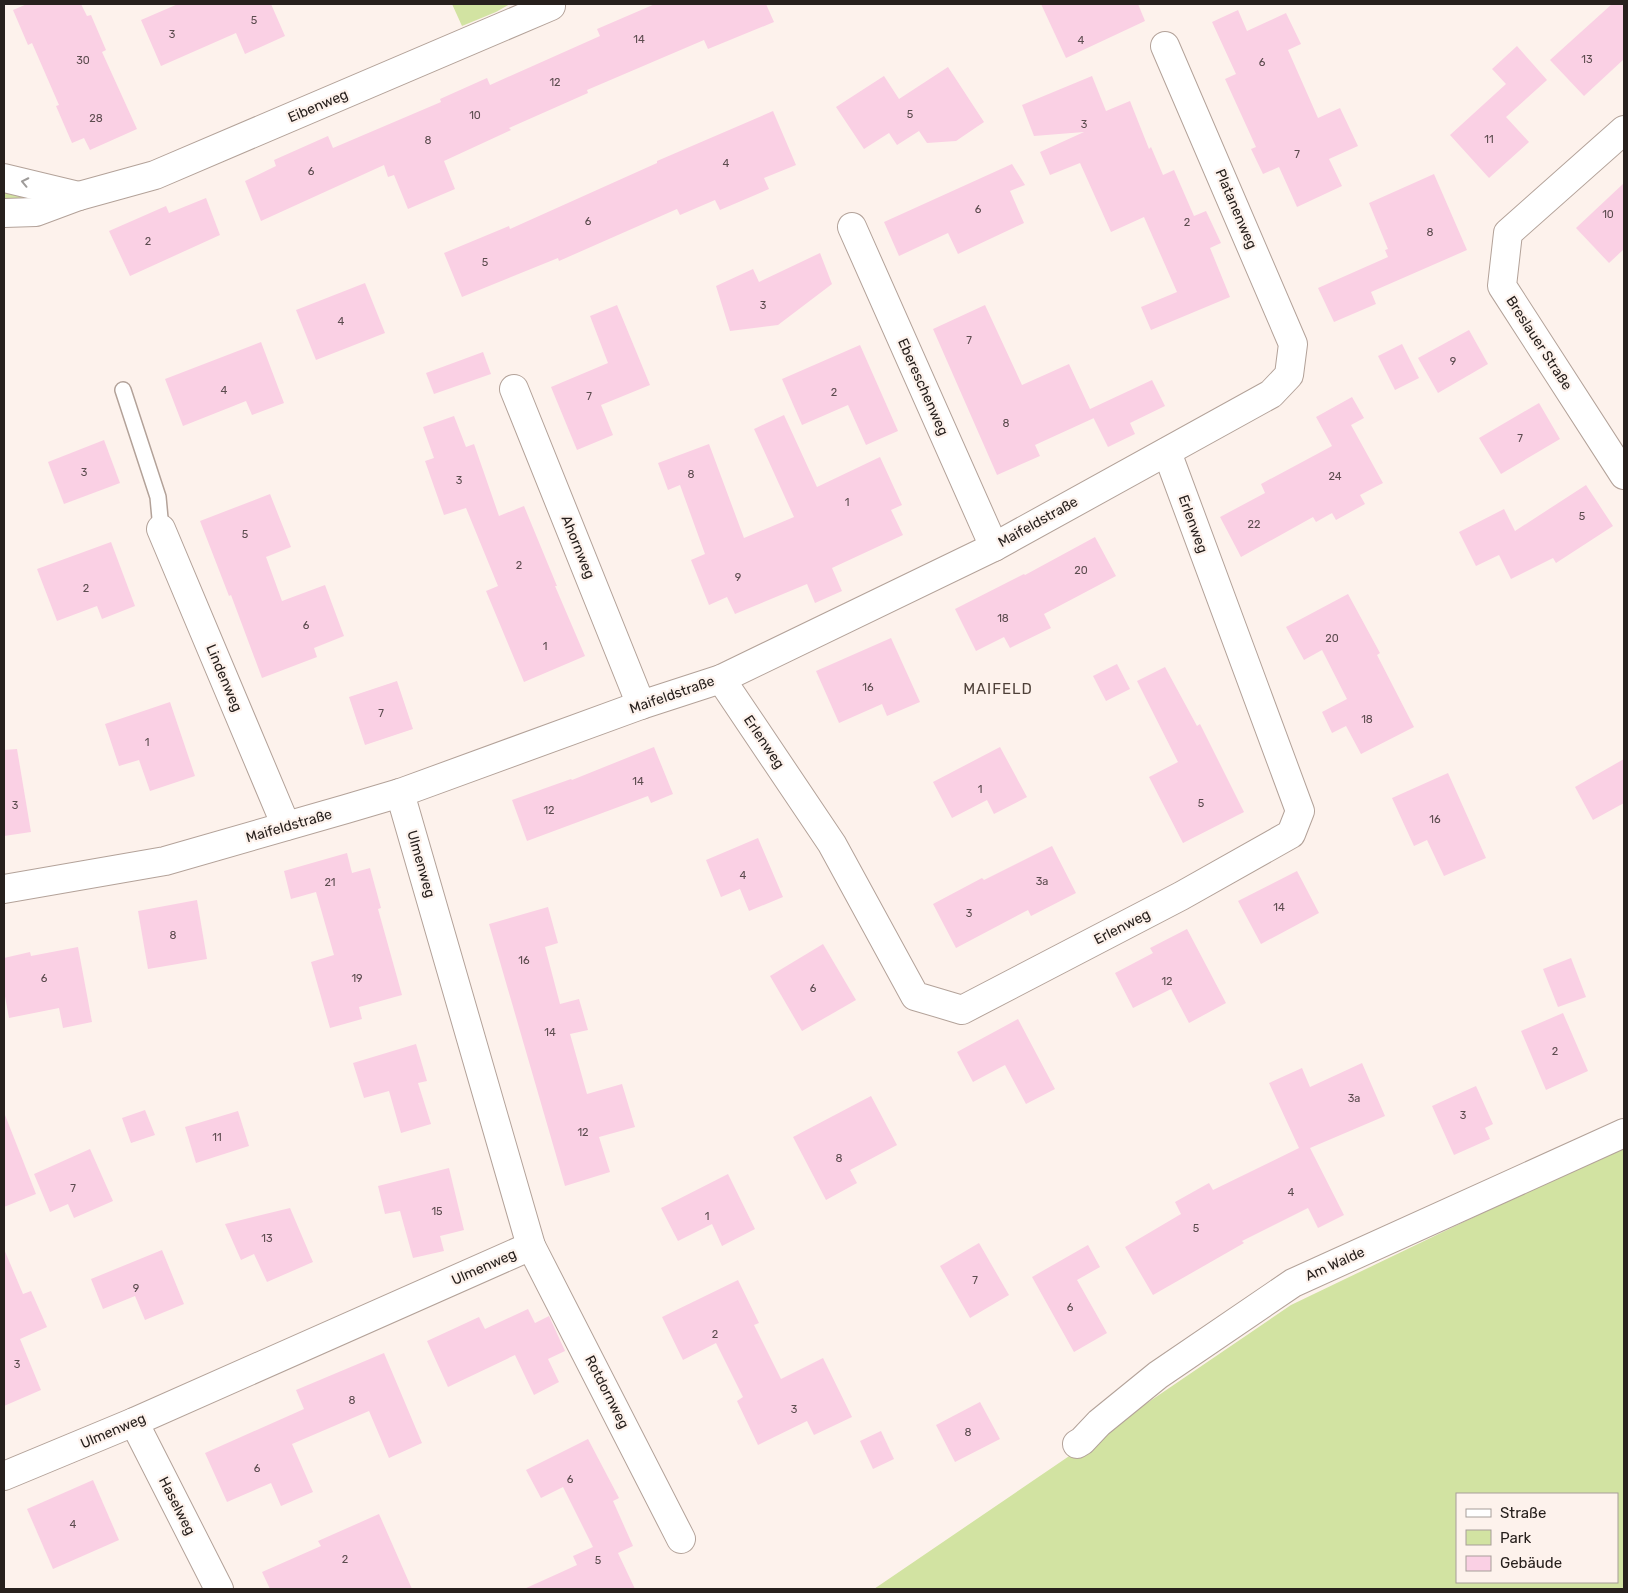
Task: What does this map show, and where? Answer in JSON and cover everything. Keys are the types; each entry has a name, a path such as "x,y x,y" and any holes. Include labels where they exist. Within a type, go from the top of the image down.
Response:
{"street":[{"name":"Eibenweg","path":"4,212 36,212 79,196 155,175 551,6 550,4"},
{"name":"Platanenweg","path":"1165,46 1293,344 1289,375"},
{"name":"Breslauer Straße","path":"1624,130 1508,232 1502,286 1624,475"},
{"name":"Eibenweg","path":"4,178 79,196"},
{"name":"Ebereschenweg","path":"852,226 994,547"},
{"name":"Maifeldstraße","path":"4,889 165,861 400,793 721,679 994,547 1271,394 1289,375"},
{"name":"Ahornweg","path":"514,389 641,706"},
{"name":"Erlenweg","path":"721,679 832,844 915,996 962,1010 1181,896 1291,834 1300,811 1167,452"},
{"name":"Lindenweg","path":"161,529 286,826"},
{"name":"Ulmenweg","path":"4,1476 134,1422 531,1246 400,793"},
{"name":"Am Walde","path":"1077,1444 1099,1423 1158,1375 1293,1283 1624,1133"},
{"name":"Rotdornweg","path":"531,1246 681,1539"},
{"name":"Haselweg","path":"134,1422 219,1589"}],"lane":[{"path":"123,390 158,497 161,529"}],"green space":[{"path":"452,4 510,4 462,26"},
{"path":"4,187 44,199 4,204"},
{"path":"1624,1145 1624,1589 874,1589 1291,1305"}],"building":[{"path":"27,4 81,4 87,16 91,15 106,50 102,52 137,129 90,150 84,138 72,143 56,106 59,105 32,43 28,45 13,10"},
{"path":"178,4 271,4 285,36 245,54 236,33 161,66 141,20"},
{"path":"655,4 766,4 774,22 708,49 704,40 587,90 588,93 509,128 511,130 444,161 455,189 408,209 394,175 388,177 384,165 261,221 245,181 276,166 274,160 328,136 333,148 441,102 440,99 487,78 490,85 600,36 597,29"},
{"path":"1041,4 1138,4 1145,21 1066,58"},
{"path":"1612,4 1624,4 1624,59 1584,96 1550,60"},
{"path":"1238,10 1247,31 1286,13 1301,44 1288,50 1318,118 1340,108 1358,146 1329,159 1342,186 1297,207 1279,167 1263,174 1251,149 1256,147 1225,79 1236,74 1212,22"},
{"path":"1517,46 1547,80 1506,117 1529,142 1489,178 1450,135 1506,84 1492,69"},
{"path":"948,67 984,122 956,141 927,143 919,131 897,145 889,133 864,149 836,107 884,76 899,99"},
{"path":"1092,76 1106,111 1130,101 1149,149 1151,147 1163,175 1174,170 1194,216 1206,211 1221,243 1210,248 1230,297 1151,330 1141,307 1177,292 1144,217 1111,232 1080,163 1050,175 1040,152 1084,132 1034,136 1022,105"},
{"path":"773,111 796,165 764,178 769,189 720,210 715,200 680,215 677,209 559,261 558,258 462,297 444,253 509,226 510,229 657,163 657,161"},
{"path":"1012,164 1025,185 1010,191 1024,223 958,254 948,233 899,256 884,222"},
{"path":"1434,174 1467,250 1371,292 1376,304 1334,322 1318,288 1388,257 1385,250 1388,249 1369,203"},
{"path":"1624,183 1624,249 1609,263 1576,228"},
{"path":"206,198 220,235 130,276 109,231 166,206 169,213"},
{"path":"820,253 832,284 778,325 730,331 716,286 753,269 759,282"},
{"path":"365,283 385,333 316,360 296,310"},
{"path":"617,305 650,385 601,405 613,435 577,450 551,387 608,363 590,316"},
{"path":"985,305 1022,385 1069,364 1090,409 1152,380 1165,406 1130,423 1135,434 1108,447 1094,418 1035,445 1040,456 997,475 933,329"},
{"path":"1469,330 1488,364 1438,393 1418,358"},
{"path":"261,342 284,403 252,415 246,401 183,426 165,379"},
{"path":"1402,344 1419,378 1395,390 1378,356"},
{"path":"860,345 898,431 866,445 848,405 802,425 782,379"},
{"path":"483,352 491,374 434,394 426,373"},
{"path":"1352,397 1364,418 1351,425 1383,483 1360,495 1365,504 1336,520 1332,513 1316,522 1313,517 1241,557 1220,517 1265,493 1261,484 1332,446 1316,417"},
{"path":"1539,403 1560,439 1501,474 1479,438"},
{"path":"784,415 817,487 880,457 902,505 891,510 903,535 832,568 842,591 815,603 807,584 735,614 727,597 709,605 691,560 705,554 680,485 668,490 658,463 709,444 744,538 794,517 754,429"},
{"path":"454,416 466,447 474,444 499,516 524,506 585,656 524,682 486,591 498,586 466,508 444,515 425,461 434,458 423,427"},
{"path":"104,440 120,483 64,504 48,462"},
{"path":"1586,485 1613,526 1556,563 1553,558 1511,579 1499,555 1476,566 1459,532 1504,509 1515,531"},
{"path":"270,494 291,547 266,557 282,601 325,585 344,636 314,648 317,657 262,678 231,595 229,596 200,521"},
{"path":"1095,537 1116,576 1044,614 1051,628 1010,648 1004,637 976,651 955,609 1025,575"},
{"path":"111,542 135,606 102,619 97,606 57,621 37,569"},
{"path":"1348,594 1380,653 1377,655 1414,727 1361,754 1346,726 1332,733 1322,712 1347,699 1322,650 1304,660 1286,627"},
{"path":"891,638 920,702 887,716 882,704 839,723 816,671"},
{"path":"1117,664 1130,689 1106,701 1093,676"},
{"path":"1165,667 1197,726 1200,724 1244,812 1183,843 1149,777 1178,762 1137,681"},
{"path":"397,681 413,729 365,745 349,697"},
{"path":"170,702 195,776 150,791 139,760 119,766 105,724"},
{"path":"654,747 673,794 651,803 648,796 527,841 512,800 572,780"},
{"path":"1000,747 1027,797 994,814 987,800 952,818 933,782"},
{"path":"17,749 31,832 4,836 4,750"},
{"path":"1624,759 1624,803 1593,820 1575,787"},
{"path":"1448,773 1486,858 1444,876 1427,840 1414,846 1392,798"},
{"path":"758,838 783,897 749,911 740,889 721,897 706,860"},
{"path":"1052,846 1076,893 1031,916 1028,910 956,948 933,904 982,878 984,880"},
{"path":"347,853 352,873 370,868 381,908 378,909 402,995 359,1007 362,1019 330,1028 311,962 334,955 316,892 291,899 284,871"},
{"path":"1297,871 1319,913 1261,944 1238,901"},
{"path":"197,900 207,959 148,969 138,911"},
{"path":"548,907 558,943 545,947 560,1004 579,999 588,1030 570,1034 587,1094 622,1084 635,1127 599,1137 610,1172 565,1186 489,924"},
{"path":"1187,929 1226,1003 1189,1023 1171,989 1133,1008 1115,973 1153,953 1150,948"},
{"path":"823,944 856,1000 802,1031 770,976"},
{"path":"78,947 92,1022 63,1028 59,1008 9,1018 4,991 4,958 30,952 31,956"},
{"path":"1571,958 1586,997 1558,1007 1543,969"},
{"path":"1563,1013 1588,1071 1546,1090 1521,1031"},
{"path":"1018,1019 1055,1089 1026,1104 1005,1065 973,1082 957,1052"},
{"path":"416,1044 427,1081 418,1083 431,1124 401,1133 389,1091 364,1098 353,1063"},
{"path":"1362,1063 1385,1116 1310,1148 1344,1215 1318,1228 1308,1208 1242,1241 1244,1243 1153,1295 1125,1247 1181,1214 1175,1202 1209,1183 1213,1190 1299,1148 1269,1083 1302,1068 1310,1087"},
{"path":"1476,1086 1493,1124 1485,1128 1490,1139 1454,1155 1432,1106"},
{"path":"871,1096 897,1145 850,1170 857,1183 826,1200 793,1137"},
{"path":"145,1110 155,1135 131,1143 122,1118"},
{"path":"238,1111 249,1146 196,1163 185,1127"},
{"path":"4,1116 36,1194 4,1207"},
{"path":"90,1149 113,1201 74,1218 68,1204 50,1212 34,1174"},
{"path":"449,1168 464,1230 440,1236 444,1251 413,1258 400,1211 385,1214 378,1186"},
{"path":"728,1174 755,1229 722,1246 712,1224 678,1241 661,1208"},
{"path":"290,1208 313,1262 267,1282 254,1254 241,1260 225,1224"},
{"path":"979,1243 1009,1295 970,1318 940,1266"},
{"path":"1088,1245 1100,1267 1077,1280 1107,1333 1074,1352 1032,1277"},
{"path":"4,1249 23,1294 31,1291 47,1327 20,1339 41,1390 4,1406"},
{"path":"162,1250 184,1304 145,1320 135,1296 103,1309 91,1279"},
{"path":"738,1280 759,1323 754,1325 781,1379 823,1358 852,1417 814,1435 807,1421 758,1445 737,1401 743,1397 716,1343 683,1360 662,1317"},
{"path":"528,1309 535,1323 549,1316 565,1351 548,1359 559,1382 534,1395 515,1355 448,1387 427,1341 479,1317 485,1329"},
{"path":"384,1353 422,1443 389,1458 369,1411 292,1444 313,1492 281,1506 271,1483 227,1502 205,1453 304,1409 296,1390"},
{"path":"980,1402 1000,1439 955,1462 936,1425"},
{"path":"881,1431 894,1459 873,1469 860,1441"},
{"path":"588,1439 619,1498 613,1501 633,1546 618,1553 635,1589 524,1589 577,1565 573,1556 593,1547 563,1487 541,1498 526,1470"},
{"path":"93,1480 119,1540 53,1569 27,1509"},
{"path":"379,1514 412,1589 270,1589 262,1572 321,1546 318,1541"}],"district":[{"name":"MAIFELD","path":"998,689"}]}
